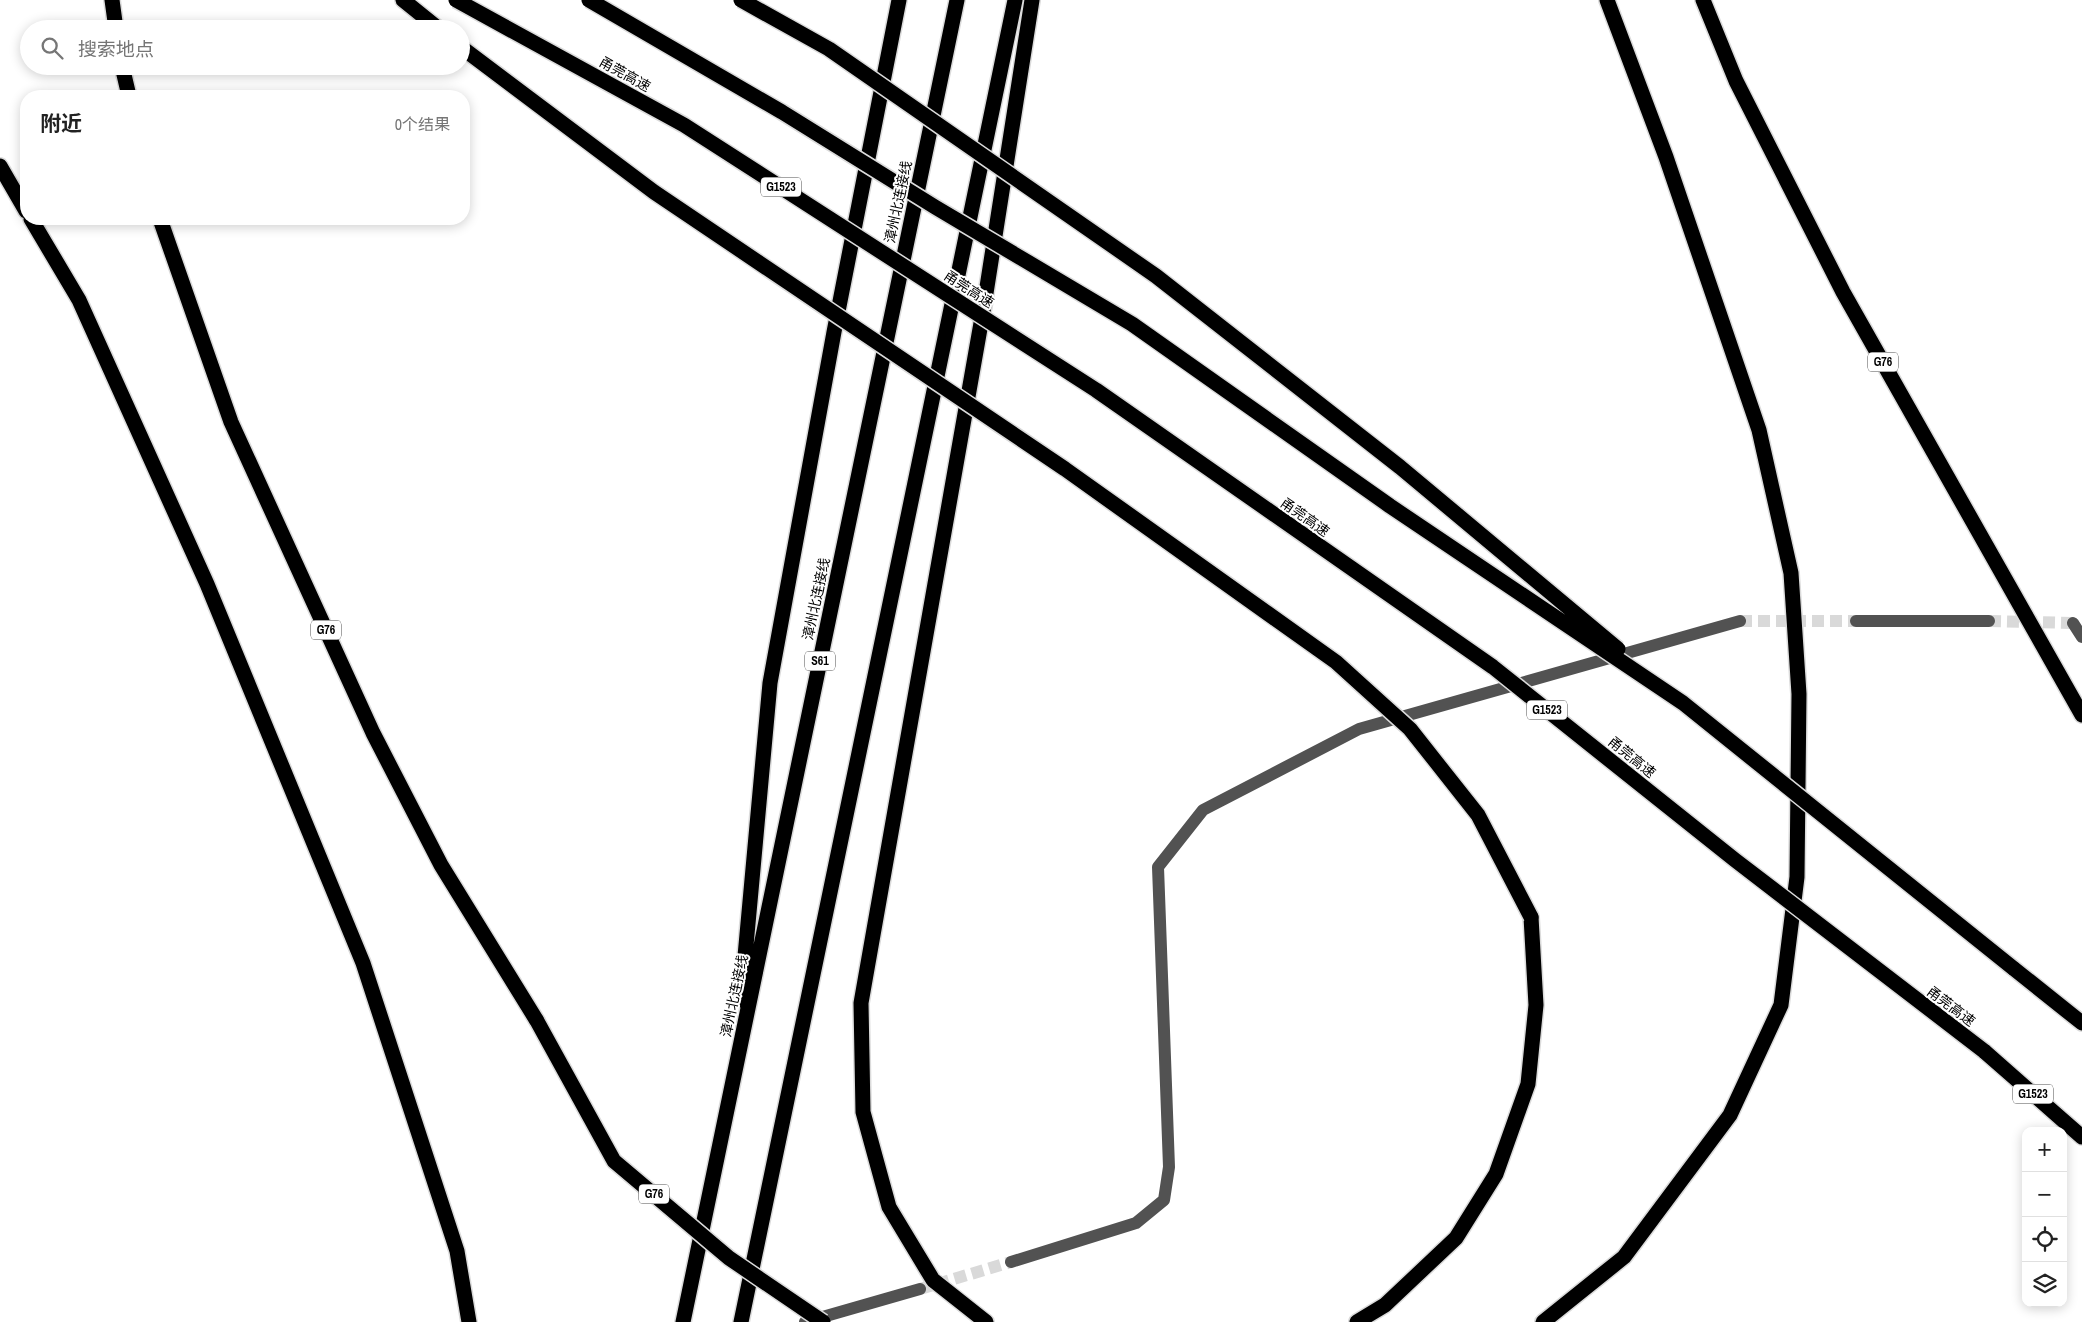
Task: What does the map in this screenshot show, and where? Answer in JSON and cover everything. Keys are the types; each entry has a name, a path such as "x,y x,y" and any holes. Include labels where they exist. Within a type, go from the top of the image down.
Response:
{"highway":[{"path":"112,0 115,20"},
{"path":"403,0 428,20"},
{"name":"甬莞高速","path":"456,0 684,125 1096,390 1492,667 1735,860 1984,1051 2082,1137"},
{"path":"590,0 782,112 934,207 1132,324 1390,506 1683,703"},
{"path":"741,0 829,49 1156,276 1400,467 1683,703 2082,1023"},
{"path":"735,1072 770,683 832,342 900,0"},
{"name":"漳州北连接线","path":"682,1322 957,0"},
{"path":"741,1322 1015,0"},
{"path":"986,1322 933,1280 889,1207 864,1112 861,1003 984,306 1032,0"},
{"path":"1542,1322 1624,1257 1730,1115 1781,1005 1797,877 1799,694 1791,573 1759,430 1666,157 1607,0"},
{"name":"G76","path":"1703,0 1736,81 1843,292 2082,715"},
{"path":"470,54 654,192 1065,469 1336,662 1410,729 1478,815 1531,917 1536,1004 1528,1084 1496,1174 1456,1238 1386,1305 1356,1322"},
{"path":"124,75 128,90"},
{"path":"0,166 20,201"},
{"path":"35,225 79,300 207,584 363,963 457,1251 469,1322"},
{"name":"G76","path":"162,225 231,422 373,734 441,865 536,1021 614,1161 729,1258 823,1322"}],"street":[{"path":"1012,1262 1136,1223 1164,1200 1169,1167 1158,866 1203,810 1359,729 1740,621"},
{"path":"1856,621 1989,621"},
{"path":"2073,623 2082,637"},
{"path":"805,1322 920,1289"}],"tunnel":[{"path":"1740,621 1856,621"},
{"path":"1989,621 2073,623"},
{"path":"920,1289 1011,1262"}]}
